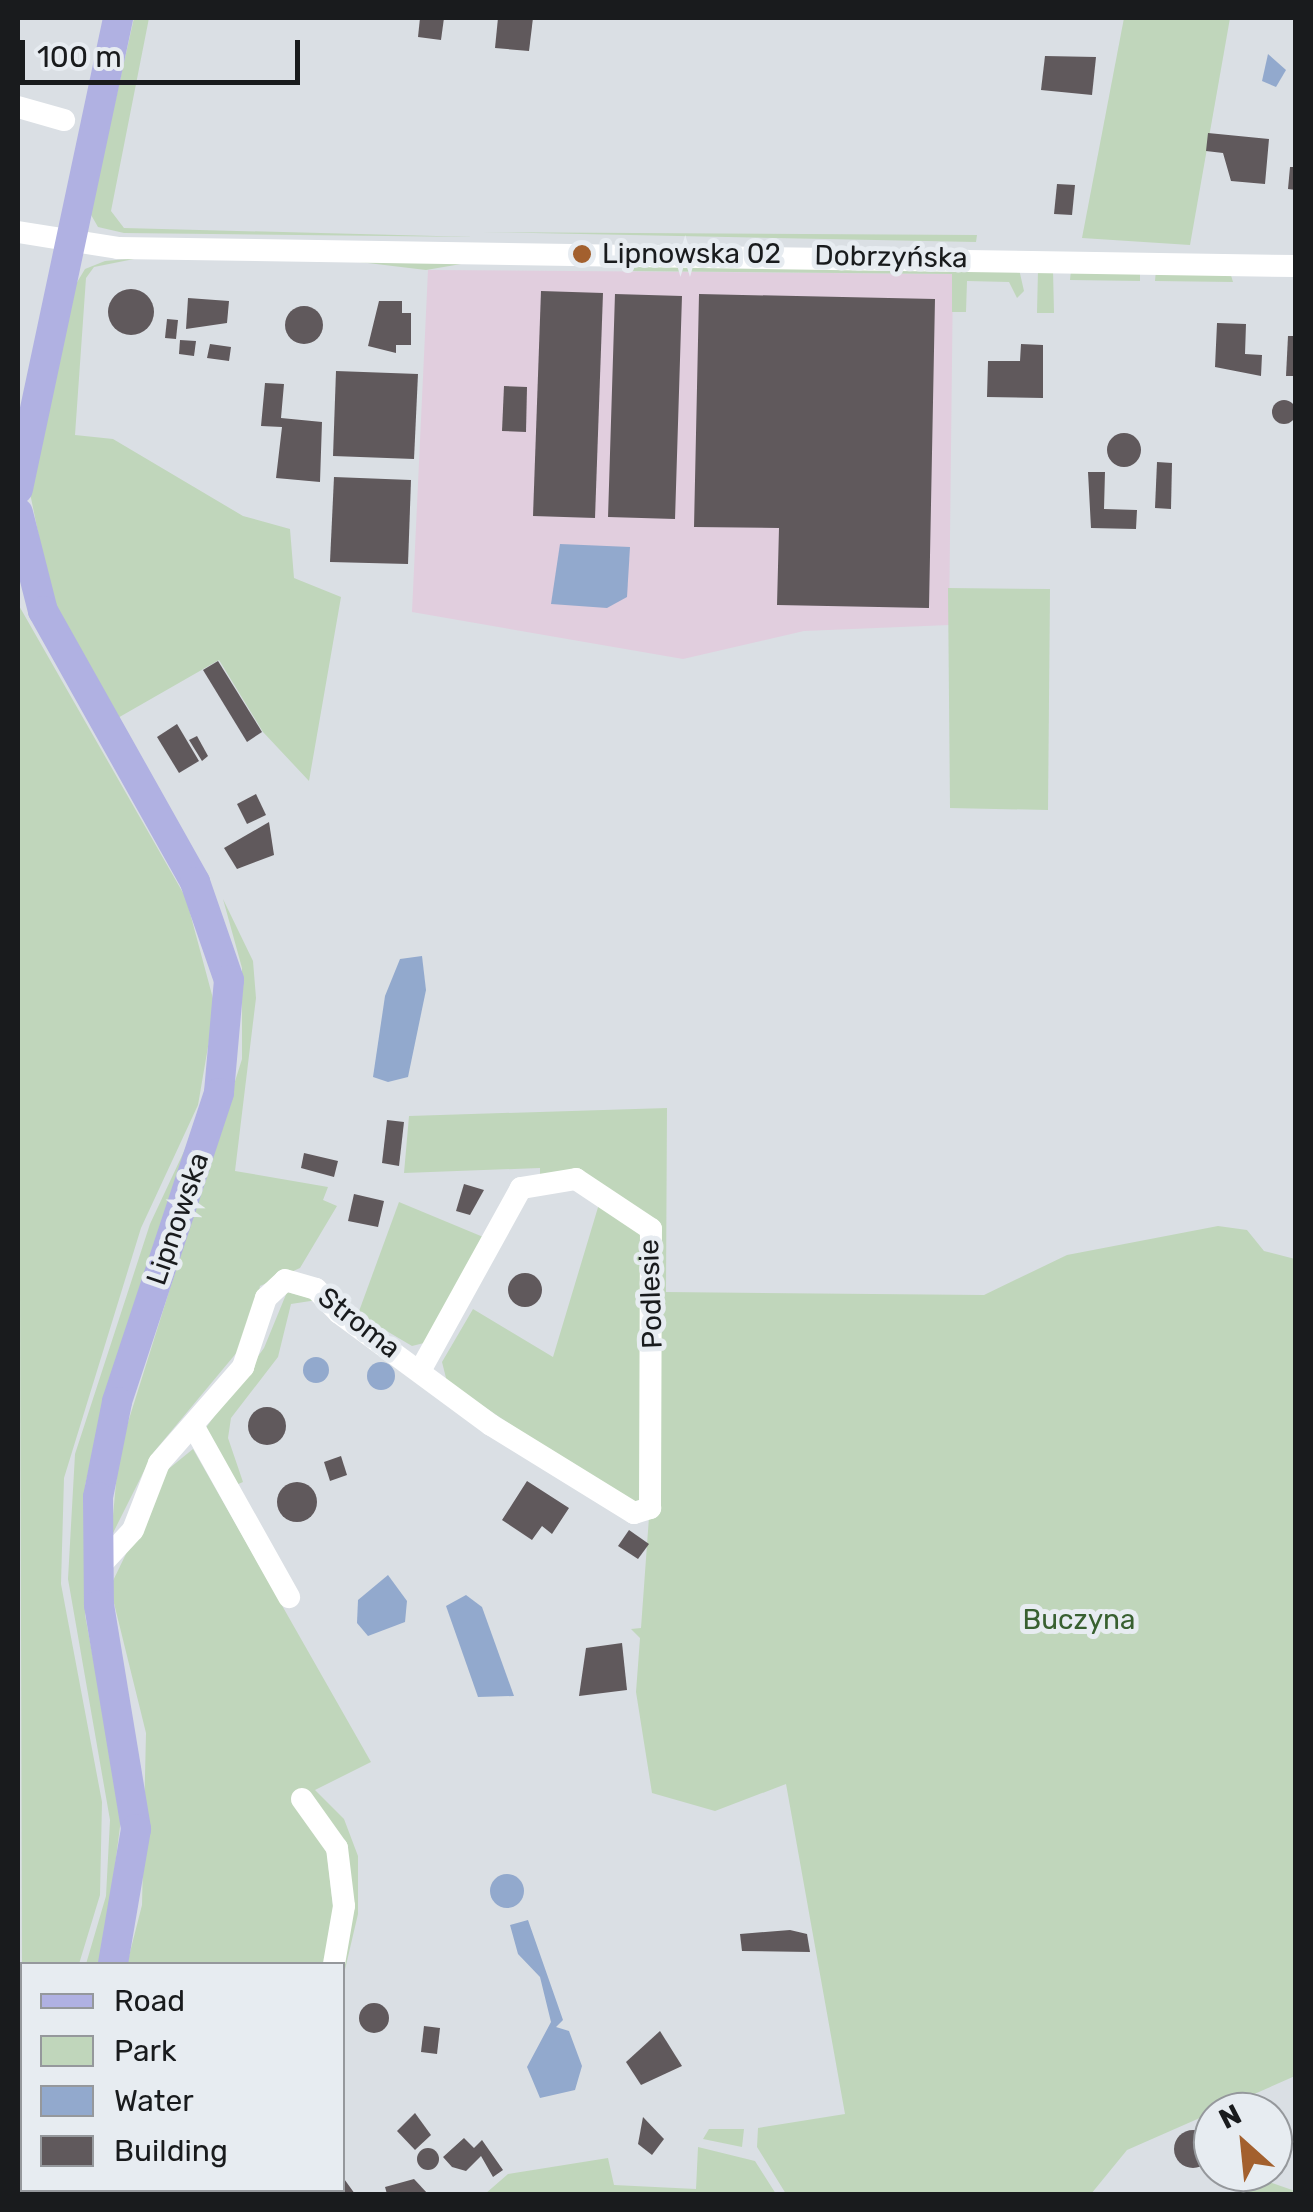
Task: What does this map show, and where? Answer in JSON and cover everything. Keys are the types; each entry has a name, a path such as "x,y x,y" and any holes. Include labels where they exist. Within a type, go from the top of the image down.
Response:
{"main road":[{"path":"18,489 118,18"},
{"name":"Lipnowska","path":"18,514 20,552 78,681 206,904 229,980 219,1093 106,1447 96,1570 136,1828 113,1962"}],"street":[{"path":"18,107 64,120"},
{"name":"Dobrzyńska","path":"18,232 67,246 1296,266"},
{"name":"Podlesie","path":"420,1371 521,1188 576,1179 635,1211 654,1241 652,1502 642,1512 624,1507"},
{"name":"Stroma","path":"96,1570 133,1530 158,1463 243,1368 266,1298 286,1280 316,1288 420,1371 624,1507"},
{"path":"194,1427 289,1597"},
{"path":"302,1799 326,1825 344,1880 334,1962"}],"shaded area":[{"path":"428,270 953,274 949,625 804,631 683,659 412,612"}],"green space":[{"path":"134,18 149,18 111,211 124,228 475,237 124,233 98,227 90,213"},
{"path":"1124,18 1230,18 1190,245 1082,238"},
{"path":"481,232 977,235 976,242"},
{"path":"139,258 94,267 86,278 75,435 113,439 243,516 290,529 294,578 341,597 309,781 263,732 219,660 116,719 51,596 30,493 67,299 85,269 105,261"},
{"path":"351,261 467,263 426,270"},
{"path":"627,264 1019,269 1024,291 1017,298 1009,282 967,281 966,312 952,312 952,274 627,271"},
{"path":"1038,270 1053,270 1054,313 1037,313"},
{"path":"1071,270 1140,271 1140,281 1070,280"},
{"path":"1156,270 1230,272 1233,282 1155,281"},
{"path":"948,588 1050,589 1048,810 950,808"},
{"path":"18,604 186,898 215,1006 198,1105 141,1228 64,1478 61,1584 102,1802 100,1895 80,1962 22,1962"},
{"path":"223,899 253,961 256,998 235,1171 328,1187 323,1200 337,1206 300,1268 260,1286 248,1339 153,1453 111,1537 119,1451 242,1059 242,968"},
{"name":"Buczyna","path":"667,1108 666,1292 984,1295 1067,1255 1218,1226 1247,1230 1264,1251 1295,1259 1295,2076 1259,2092 1193,2092 1193,2121 1127,2150 1091,2194 786,2194 757,2147 758,2128 845,2114 786,1784 715,1811 652,1793 636,1692 640,1638 631,1629 641,1628 649,1517 447,1382 442,1362 473,1309 553,1357 599,1204 575,1190 540,1190 540,1168 404,1173 409,1116"},
{"path":"201,1115 107,1390 85,1486 85,1615 122,1811 105,1945 99,1962 87,1962 106,1896 110,1820 68,1579 75,1454 150,1224"},
{"path":"399,1202 488,1239 428,1342 412,1346 358,1314"},
{"path":"287,1292 317,1300 291,1304 278,1357 231,1418 228,1438 243,1482 236,1485 205,1429 264,1348"},
{"path":"193,1449 371,1762 315,1790 344,1819 358,1856 358,1914 345,1969 325,1837 334,1915 324,1962 128,1962 142,1905 146,1733 110,1587 166,1471"},
{"path":"709,2129 744,2129 742,2147 703,2139"},
{"path":"698,2147 755,2161 776,2194 485,2194 508,2174 608,2158 614,2185 696,2189"},
{"path":"1295,2191 1295,2194 1240,2192"}],"water":[{"path":"1268,54 1286,70 1276,87 1262,81"},
{"path":"560,544 630,547 627,597 607,608 551,604"},
{"path":"422,956 426,990 408,1077 388,1082 373,1077 385,996 400,959"},
{"path":"316,1357 325,1361 329,1370 325,1379 316,1383 307,1379 303,1370 307,1361"},
{"path":"381,1362 391,1366 395,1376 391,1386 381,1390 371,1386 367,1376 371,1366"},
{"path":"388,1575 407,1601 405,1622 368,1636 357,1623 358,1600"},
{"path":"466,1595 482,1607 514,1696 478,1697 446,1606"},
{"path":"507,1874 519,1879 524,1891 519,1903 507,1908 495,1903 490,1891 495,1879"},
{"path":"528,1920 563,2020 556,2027 569,2031 582,2066 575,2090 540,2098 527,2067 551,2022 540,1977 518,1954 510,1925"}],"building":[{"path":"420,18 444,18 441,40 418,37"},
{"path":"498,18 533,18 529,51 495,48"},
{"path":"1045,56 1096,57 1092,95 1041,90"},
{"path":"1208,133 1269,139 1265,184 1231,181 1223,153 1206,151"},
{"path":"1290,167 1296,167 1296,190 1288,189"},
{"path":"1057,184 1075,185 1072,215 1054,214"},
{"path":"131,289 147,296 154,312 147,328 131,335 115,328 108,312 115,296"},
{"path":"541,291 603,293 595,518 533,516"},
{"path":"615,294 682,296 675,519 608,517"},
{"path":"699,294 935,299 929,608 777,605 779,528 694,527"},
{"path":"188,298 229,301 227,323 186,329"},
{"path":"379,301 402,301 402,313 411,313 411,345 396,345 396,353 368,346"},
{"path":"304,306 317,312 323,325 317,338 304,344 291,338 285,325 291,312"},
{"path":"167,319 178,320 176,339 165,338"},
{"path":"1217,323 1246,324 1245,354 1262,355 1261,376 1215,367"},
{"path":"1288,336 1296,336 1296,376 1286,376"},
{"path":"180,340 196,341 194,356 179,354"},
{"path":"210,344 231,347 229,361 207,358"},
{"path":"1021,344 1043,345 1043,398 987,397 988,361 1020,361"},
{"path":"336,371 418,374 414,459 333,456"},
{"path":"265,383 284,384 281,418 322,422 320,482 276,478 282,427 261,426"},
{"path":"504,386 527,387 526,432 502,431"},
{"path":"1284,400 1296,412 1284,424 1272,412"},
{"path":"1124,433 1136,438 1141,450 1136,462 1124,467 1112,462 1107,450 1112,438"},
{"path":"1157,462 1172,463 1171,509 1155,508"},
{"path":"1088,472 1105,472 1104,509 1137,510 1136,529 1091,528"},
{"path":"334,477 411,480 408,564 330,562"},
{"path":"218,661 262,732 247,742 203,670"},
{"path":"177,724 199,761 179,773 157,737"},
{"path":"197,736 208,756 202,761 189,740"},
{"path":"256,794 266,815 247,824 237,804"},
{"path":"269,822 274,855 237,869 224,848"},
{"path":"387,1120 404,1122 399,1166 382,1163"},
{"path":"304,1153 338,1161 334,1177 301,1168"},
{"path":"464,1184 484,1190 470,1215 456,1211"},
{"path":"354,1194 384,1201 378,1227 348,1221"},
{"path":"525,1273 537,1278 542,1290 537,1302 525,1307 513,1302 508,1290 513,1278"},
{"path":"267,1407 280,1413 286,1426 280,1439 267,1445 254,1439 248,1426 254,1413"},
{"path":"341,1456 347,1475 330,1481 324,1462"},
{"path":"527,1481 569,1508 552,1534 542,1526 532,1540 502,1520"},
{"path":"297,1482 311,1488 317,1502 311,1516 297,1522 283,1516 277,1502 283,1488"},
{"path":"629,1530 649,1544 638,1559 618,1546"},
{"path":"622,1643 627,1690 579,1696 586,1648"},
{"path":"790,1930 807,1934 810,1952 742,1951 740,1934"},
{"path":"374,2003 385,2007 389,2018 385,2029 374,2033 363,2029 359,2018 363,2007"},
{"path":"424,2026 440,2028 437,2054 421,2052"},
{"path":"660,2031 682,2066 641,2085 626,2062"},
{"path":"415,2113 431,2135 415,2150 397,2131"},
{"path":"643,2117 664,2139 652,2155 638,2144"},
{"path":"1193,2130 1193,2168 1180,2162 1174,2149 1186,2132"},
{"path":"464,2138 474,2148 482,2140 503,2170 493,2177 481,2156 466,2171 452,2167 443,2157"},
{"path":"428,2148 436,2151 436,2167 428,2170 420,2167 417,2159 420,2151"},
{"path":"414,2179 428,2194 387,2194 385,2187"},
{"path":"345,2180 355,2194 313,2194 345,2192"}],"place":[{"name":"Lipnowska 02","path":"582,254"}]}
